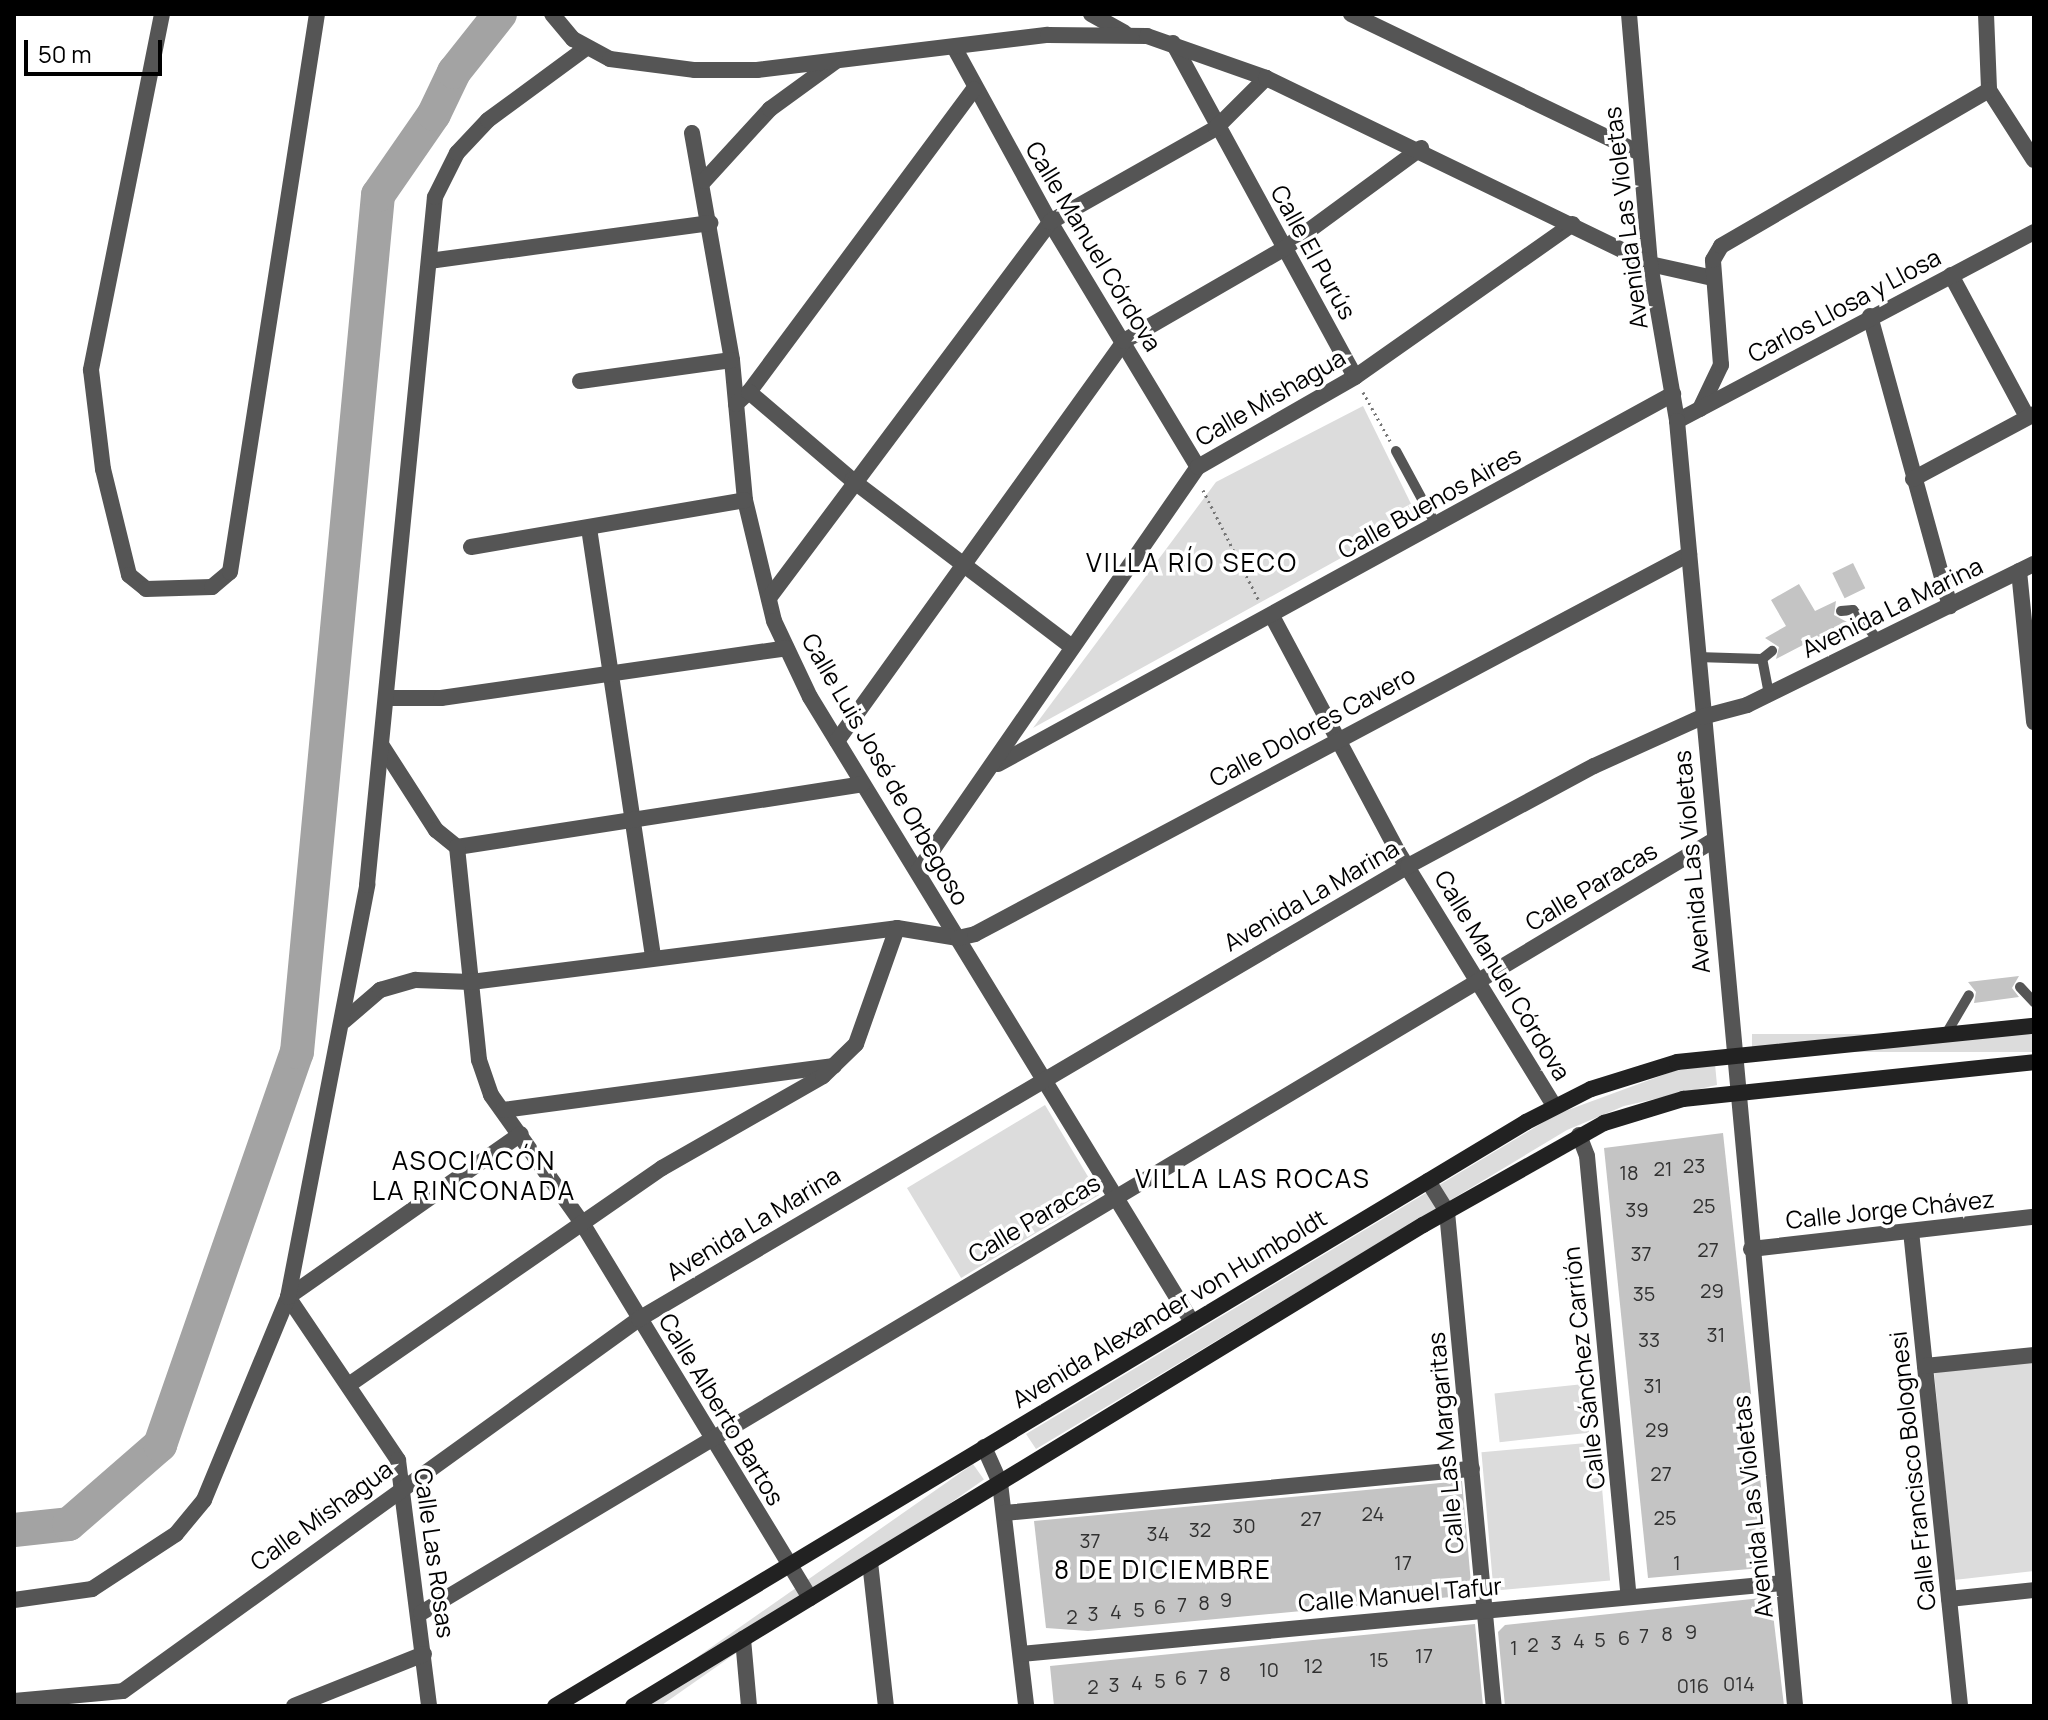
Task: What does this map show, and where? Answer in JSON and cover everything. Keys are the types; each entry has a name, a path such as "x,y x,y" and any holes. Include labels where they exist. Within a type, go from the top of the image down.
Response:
{"main road":[{"name":"Avenida Alexander von Humboldt","path":"555,1706 1555,1107 1648,1069 1732,1055 2034,1026"},
{"path":"633,1706 1579,1135 1657,1105 1735,1092 2034,1062"}],"street":[{"path":"162,14 91,370 103,469 129,575 146,589 212,587 230,572 317,14"},
{"path":"552,14 580,44 645,67 683,69 836,61 1124,32"},
{"path":"1091,14 1124,32 1173,43 1266,78 1421,148 1650,264 1713,278"},
{"path":"1351,14 1638,152"},
{"name":"Avenida Las Violetas","path":"1629,14 1638,152 1650,264 1677,421 1735,1092 1795,1706"},
{"path":"1986,14 1989,90 2034,160"},
{"name":"Calle El Purús","path":"1173,43 1216,128 1355,377"},
{"path":"14,1600 92,1589 176,1534 204,1500 288,1297 344,1021 382,746 435,197 457,153 488,120 580,44"},
{"name":"Calle Manuel Córdova","path":"954,47 974,89 1050,222 1198,467"},
{"path":"704,181 770,109 836,61"},
{"path":"769,598 852,480 1050,222 1216,128 1266,78"},
{"path":"736,404 749,392 974,89"},
{"path":"1700,409 1721,365 1713,278 1721,246 1989,90"},
{"name":"Calle Luis José de Orbegoso","path":"692,133 704,181 732,360 745,500 769,598 786,648 862,784 1192,1322"},
{"path":"837,741 1124,341 1285,248 1421,148"},
{"path":"429,261 710,223"},
{"name":"Calle Mishagua","path":"918,871 996,765 1072,647 1198,467 1355,377 1573,224"},
{"name":"Carlos Llosa y Llosa","path":"1677,421 1870,316 2034,232"},
{"path":"1913,479 2031,415 1951,275"},
{"path":"1870,316 1950,606"},
{"path":"580,381 732,360"},
{"path":"749,392 852,480 1072,647"},
{"name":"Calle Buenos Aires","path":"996,765 1673,394"},
{"path":"471,547 745,500"},
{"path":"589,528 653,956"},
{"name":"Calle Dolores Cavero","path":"958,938 1689,554"},
{"path":"2026,567 2034,722"},
{"name":"Avenida La Marina","path":"639,1319 1043,1078 1408,866 1594,766 1702,717 1769,694 2026,567"},
{"name":"Calle Manuel Córdova","path":"1272,616 1408,866 1555,1107"},
{"path":"386,698 441,698 610,676 786,648"},
{"path":"382,746 436,830 457,847 862,784"},
{"name":"Calle Paracas","path":"421,1613 1714,840"},
{"name":"Calle Alberto Bartos","path":"457,847 479,1060 503,1110 582,1223 711,1440 810,1598"},
{"path":"344,1021 380,990 416,980 471,982 653,956 897,928 958,938"},
{"path":"350,1384 582,1223 834,1066 856,1044 897,928"},
{"path":"503,1110 834,1066"},
{"path":"288,1297 521,1134"},
{"name":"Calle Sánchez Carrión","path":"1579,1135 1587,1156 1629,1597"},
{"name":"Calle Las Margaritas","path":"1428,1181 1447,1212 1494,1706"},
{"name":"Calle Jorge Chávez","path":"1751,1249 2034,1217"},
{"name":"Calle Francisco Bolognesi","path":"1911,1231 1960,1706"},
{"name":"Calle Las Rosas","path":"288,1297 386,1438 405,1482 429,1706"},
{"name":"Calle Mishagua","path":"14,1701 123,1698 405,1482 639,1319"},
{"path":"1925,1366 2034,1355"},
{"path":"984,1447 1000,1483 1026,1706"},
{"path":"1004,1513 1472,1469"},
{"path":"870,1562 886,1706"},
{"name":"Calle Manuel Tafur","path":"1021,1654 1783,1583"},
{"path":"1949,1599 2034,1590"},
{"path":"743,1639 749,1706"},
{"path":"294,1706 424,1654"}],"lane":[{"path":"1396,451 1436,525"},
{"path":"1841,611 1853,610 1879,641"},
{"path":"1697,657 1762,659 1772,651"},
{"path":"1762,659 1769,694"},
{"path":"2020,987 2034,1002"},
{"path":"1946,1034 1969,995"}],"path":[{"path":"1355,377 1396,451"},
{"path":"1198,467 1204,498 1272,616"}],"shaded area":[{"path":"1363,406 1417,516 1033,728 1216,482"},
{"path":"1752,1034 2034,1034 2034,1052 1752,1052"},
{"path":"1715,1064 1717,1085 1624,1106 1567,1130 1036,1449 1026,1434 1557,1114 1682,1068"},
{"path":"1045,1105 1099,1195 961,1278 907,1188"},
{"path":"2034,1361 2034,1571 1954,1580 1934,1371"},
{"path":"1584,1384 1589,1433 1500,1442 1494,1393"},
{"path":"1598,1442 1610,1580 1494,1591 1481,1452"},
{"path":"973,1464 984,1480 661,1706 627,1706"}],"building":[{"path":"1853,563 1865,588 1845,598 1832,573"},
{"path":"1799,584 1815,611 1836,601 1834,615 1847,622 1776,659 1779,647 1765,638 1786,626 1771,600"},
{"path":"2019,976 2012,988 2019,997 1974,1003 1976,992 1968,982"},
{"path":"1723,1133 1769,1561 1761,1568 1648,1578 1604,1148"},
{"path":"1462,1481 1472,1595 1088,1631 1046,1628 1034,1521"},
{"path":"1771,1597 1784,1706 1505,1706 1498,1632 1505,1625"},
{"path":"1475,1624 1483,1706 1054,1706 1050,1666"}],"waterway":[{"path":"14,1530 69,1524 160,1445 297,1052 378,195 434,114 454,72 500,14"}],"district":[{"name":"VILLA RÍO SECO","path":"1192,563"},
{"name":"ASOCIACÓN LA RINCONADA","path":"474,1176"},
{"name":"VILLA LAS ROCAS","path":"1253,1179"},
{"name":"8 DE DICIEMBRE","path":"1163,1570"}]}
